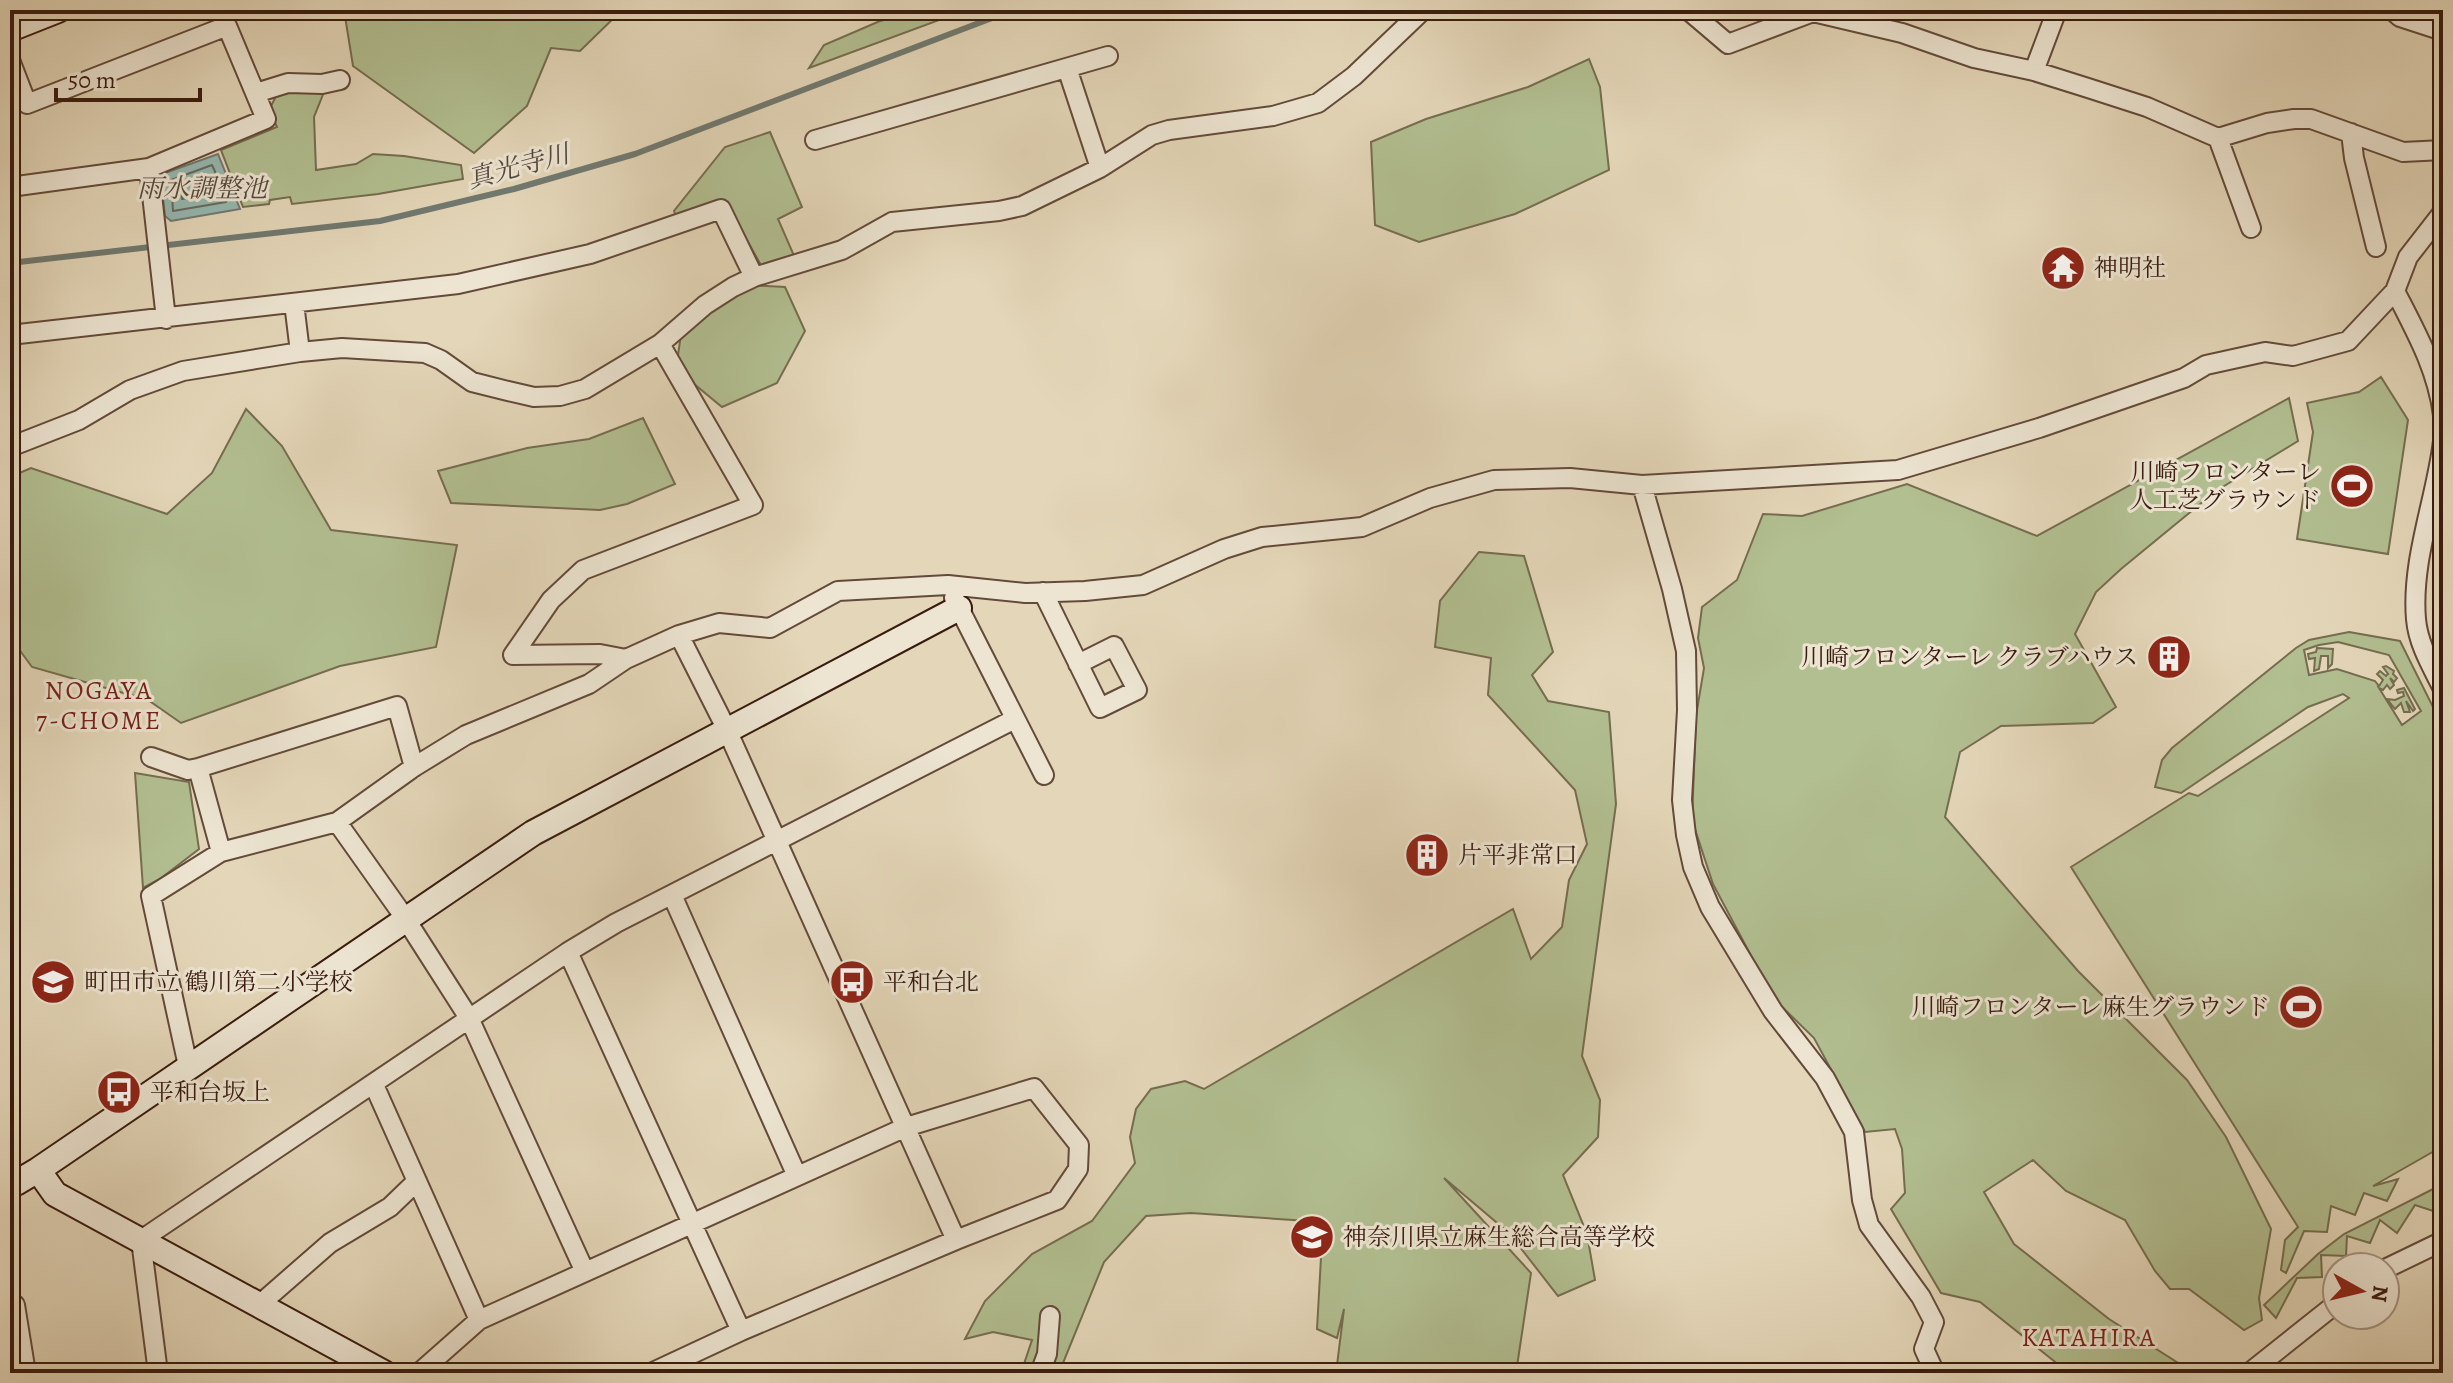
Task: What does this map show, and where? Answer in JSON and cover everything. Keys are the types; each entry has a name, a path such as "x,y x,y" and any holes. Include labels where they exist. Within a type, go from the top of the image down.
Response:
{"street":[{"path":"10,29 58,10"},
{"path":"10,447 79,420 130,390 183,371 300,352 342,348 425,353 441,360 472,382 534,397 560,396 585,389 660,344 705,305 754,277 842,250 892,222 1022,206 1100,168 1152,135 1273,116 1318,103 1354,76 1423,10"},
{"path":"1688,10 1728,44 1813,12 1902,33 1974,58 2034,71 2147,107 2218,138 2267,123 2311,119 2403,152 2443,150"},
{"path":"2034,71 2057,10"},
{"path":"2392,10 2400,17 2443,31"},
{"path":"10,60 27,104 227,26 266,119 149,168 10,187"},
{"path":"815,140 1108,56"},
{"path":"1067,68 1100,168"},
{"path":"256,93 288,83 322,84 340,80"},
{"path":"2351,133 2354,158 2376,247"},
{"path":"2218,138 2251,228"},
{"path":"149,168 166,319"},
{"path":"10,335 458,284 590,254 721,209 754,277"},
{"path":"188,1066 151,896 221,852 337,822 414,767 466,735 589,684 626,659 679,635 719,623 770,628 838,591 948,585 1043,592 1143,585 1224,549 1262,537 1362,527 1430,498 1494,480 1570,478 1642,485 1898,470 2039,428 2184,378 2206,365 2265,352 2293,356 2348,341 2395,291 2408,257 2443,212"},
{"path":"2395,291 2429,356 2439,387 2443,415"},
{"path":"294,303 300,352"},
{"path":"626,659 600,654 513,655 551,600 583,570 753,505 660,344"},
{"path":"2443,441 2419,568 2416,621 2426,656 2443,689"},
{"path":"1642,485 1686,651 1687,710 1682,800 1693,867 1710,907 1773,1011 1825,1078 1854,1132 1862,1200 1869,1225 1921,1297 1934,1322 1924,1349 1935,1373"},
{"path":"948,585 1044,775"},
{"path":"1043,592 1078,664"},
{"path":"10,1184 38,1170 533,833 959,608"},
{"path":"679,635 727,730 956,1240"},
{"path":"151,757 188,770 198,768 397,706 414,767"},
{"path":"141,1240 469,1018 616,923 1015,719"},
{"path":"198,768 221,852"},
{"path":"337,822 405,918 469,1018 585,1272"},
{"path":"672,895 797,1176"},
{"path":"568,952 741,1331"},
{"path":"374,1085 479,1320"},
{"path":"419,1373 479,1320 906,1127 1034,1088 1079,1145 1078,1169 1057,1200 741,1331 651,1373"},
{"path":"38,1170 55,1194 384,1373"},
{"path":"259,1305 330,1243 390,1207 417,1181"},
{"path":"141,1240 158,1373"},
{"path":"2401,1261 2443,1241"},
{"path":"10,1305 15,1305 26,1373"},
{"path":"1040,1373 1047,1354 1050,1316"},
{"path":"2249,1373 2321,1316"}],"green space":[{"path":"344,10 622,10 580,51 551,48 527,106 474,153 353,66"},
{"path":"921,10 942,19 809,68 824,45 880,21"},
{"path":"1589,59 1600,87 1609,170 1515,214 1419,242 1375,225 1371,142 1426,119 1528,87"},
{"path":"296,91 324,92 314,117 316,170 356,164 373,154 461,165 463,179 378,194 292,204 290,197 270,200 269,204 243,207 221,150 277,127 269,110 276,96"},
{"path":"770,132 802,207 778,219 795,258 762,267 725,201 677,219 674,211 725,147"},
{"path":"729,284 785,287 805,331 777,383 722,407 676,369 681,334"},
{"name":"川崎フロンターレ 人工芝グラウンド","path":"2381,377 2408,420 2388,554 2297,539 2313,432 2307,403 2359,392"},
{"path":"2289,398 2298,441 2216,491 2096,592 2075,634 2116,707 2093,723 2001,726 1960,752 1945,817 2078,971 2187,1080 2226,1137 2271,1229 2259,1298 2262,1320 2244,1330 2189,1289 2170,1289 2155,1271 2125,1220 2066,1191 2033,1160 1984,1192 2014,1244 2109,1319 2194,1373 2069,1373 1980,1302 1941,1293 1891,1209 1905,1193 1902,1149 1895,1129 1865,1132 1814,1038 1774,999 1713,884 1692,820 1696,716 1704,668 1698,638 1702,607 1737,580 1763,514 1802,516 1907,484 2037,536"},
{"path":"246,409 282,446 331,530 457,545 436,647 340,666 181,723 148,700 32,667 10,637 10,477 31,468 167,514 212,473"},
{"path":"643,418 675,484 627,504 600,510 451,503 438,471 527,448 589,439"},
{"path":"1479,552 1524,556 1553,652 1532,675 1548,701 1609,712 1616,804 1582,1056 1600,1100 1598,1137 1563,1175 1587,1234 1595,1280 1558,1296 1509,1233 1444,1178 1531,1273 1516,1373 1336,1373 1344,1309 1337,1338 1317,1329 1323,1222 1191,1213 1146,1216 1104,1262 1059,1373 1021,1373 1032,1340 993,1332 965,1339 985,1301 1032,1254 1092,1221 1135,1163 1130,1137 1136,1109 1151,1089 1185,1081 1204,1089 1513,909 1531,959 1562,927 1569,880 1587,844 1575,790 1488,695 1491,658 1435,647 1440,601"},
{"name":"川崎フロンターレ麻生グラウンド","path":"2349,632 2400,641 2443,727 2443,1146 2373,1186 2398,1179 2387,1201 2364,1193 2355,1215 2331,1206 2327,1232 2304,1231 2286,1273 2281,1270 2285,1240 2298,1227 2071,867 2189,793 2198,796 2349,698 2343,694 2308,707 2181,793 2155,787 2162,760 2172,748 2309,640","holes":["2338,642 2389,655 2421,711 2402,725 2379,688 2383,690 2387,685 2390,689 2394,685 2390,678 2394,682 2397,678 2394,671 2383,667 2388,674 2386,676 2380,671 2377,674 2383,680 2379,686 2375,681 2337,669 2309,675 2304,650"]},
{"path":"2317,648 2333,649 2332,664 2328,668 2328,656 2321,656 2319,669 2314,671 2315,658 2309,659 2308,654 2316,652"},
{"path":"2404,688 2415,709 2413,711 2406,701 2410,712 2404,712 2401,703 2395,709 2387,699 2404,696 2397,690"},
{"path":"135,773 189,782 199,849 143,888"},
{"path":"2443,1184 2442,1214 2415,1205 2397,1233 2380,1220 2370,1243 2347,1236 2346,1251 2322,1251 2344,1234"},
{"path":"2321,1252 2321,1277 2297,1278 2276,1318 2264,1305"}],"water":[{"name":"雨水調整池","path":"218,154 240,209 171,221 165,216 161,181 165,173"}],"waterway":[{"name":"真光寺川","path":"10,263 380,221 514,189 635,154 1013,10"}],"place":[{"name":"神明社","path":"2063,268"},
{"name":"川崎フロンターレ 人工芝グラウンド","path":"2352,486"},
{"name":"川崎フロンターレ クラブハウス","path":"2169,657"},
{"name":"片平非常口","path":"1427,855"},
{"name":"町田市立 鶴川第二小学校","path":"53,982"},
{"name":"平和台北","path":"852,982"},
{"name":"川崎フロンターレ麻生グラウンド","path":"2301,1007"},
{"name":"平和台坂上","path":"119,1092"},
{"name":"神奈川県立麻生総合高等学校","path":"1312,1237"}],"district":[{"name":"NOGAYA 7-CHOME","path":"99,705"},
{"name":"KATAHIRA","path":"2089,1337"}]}
